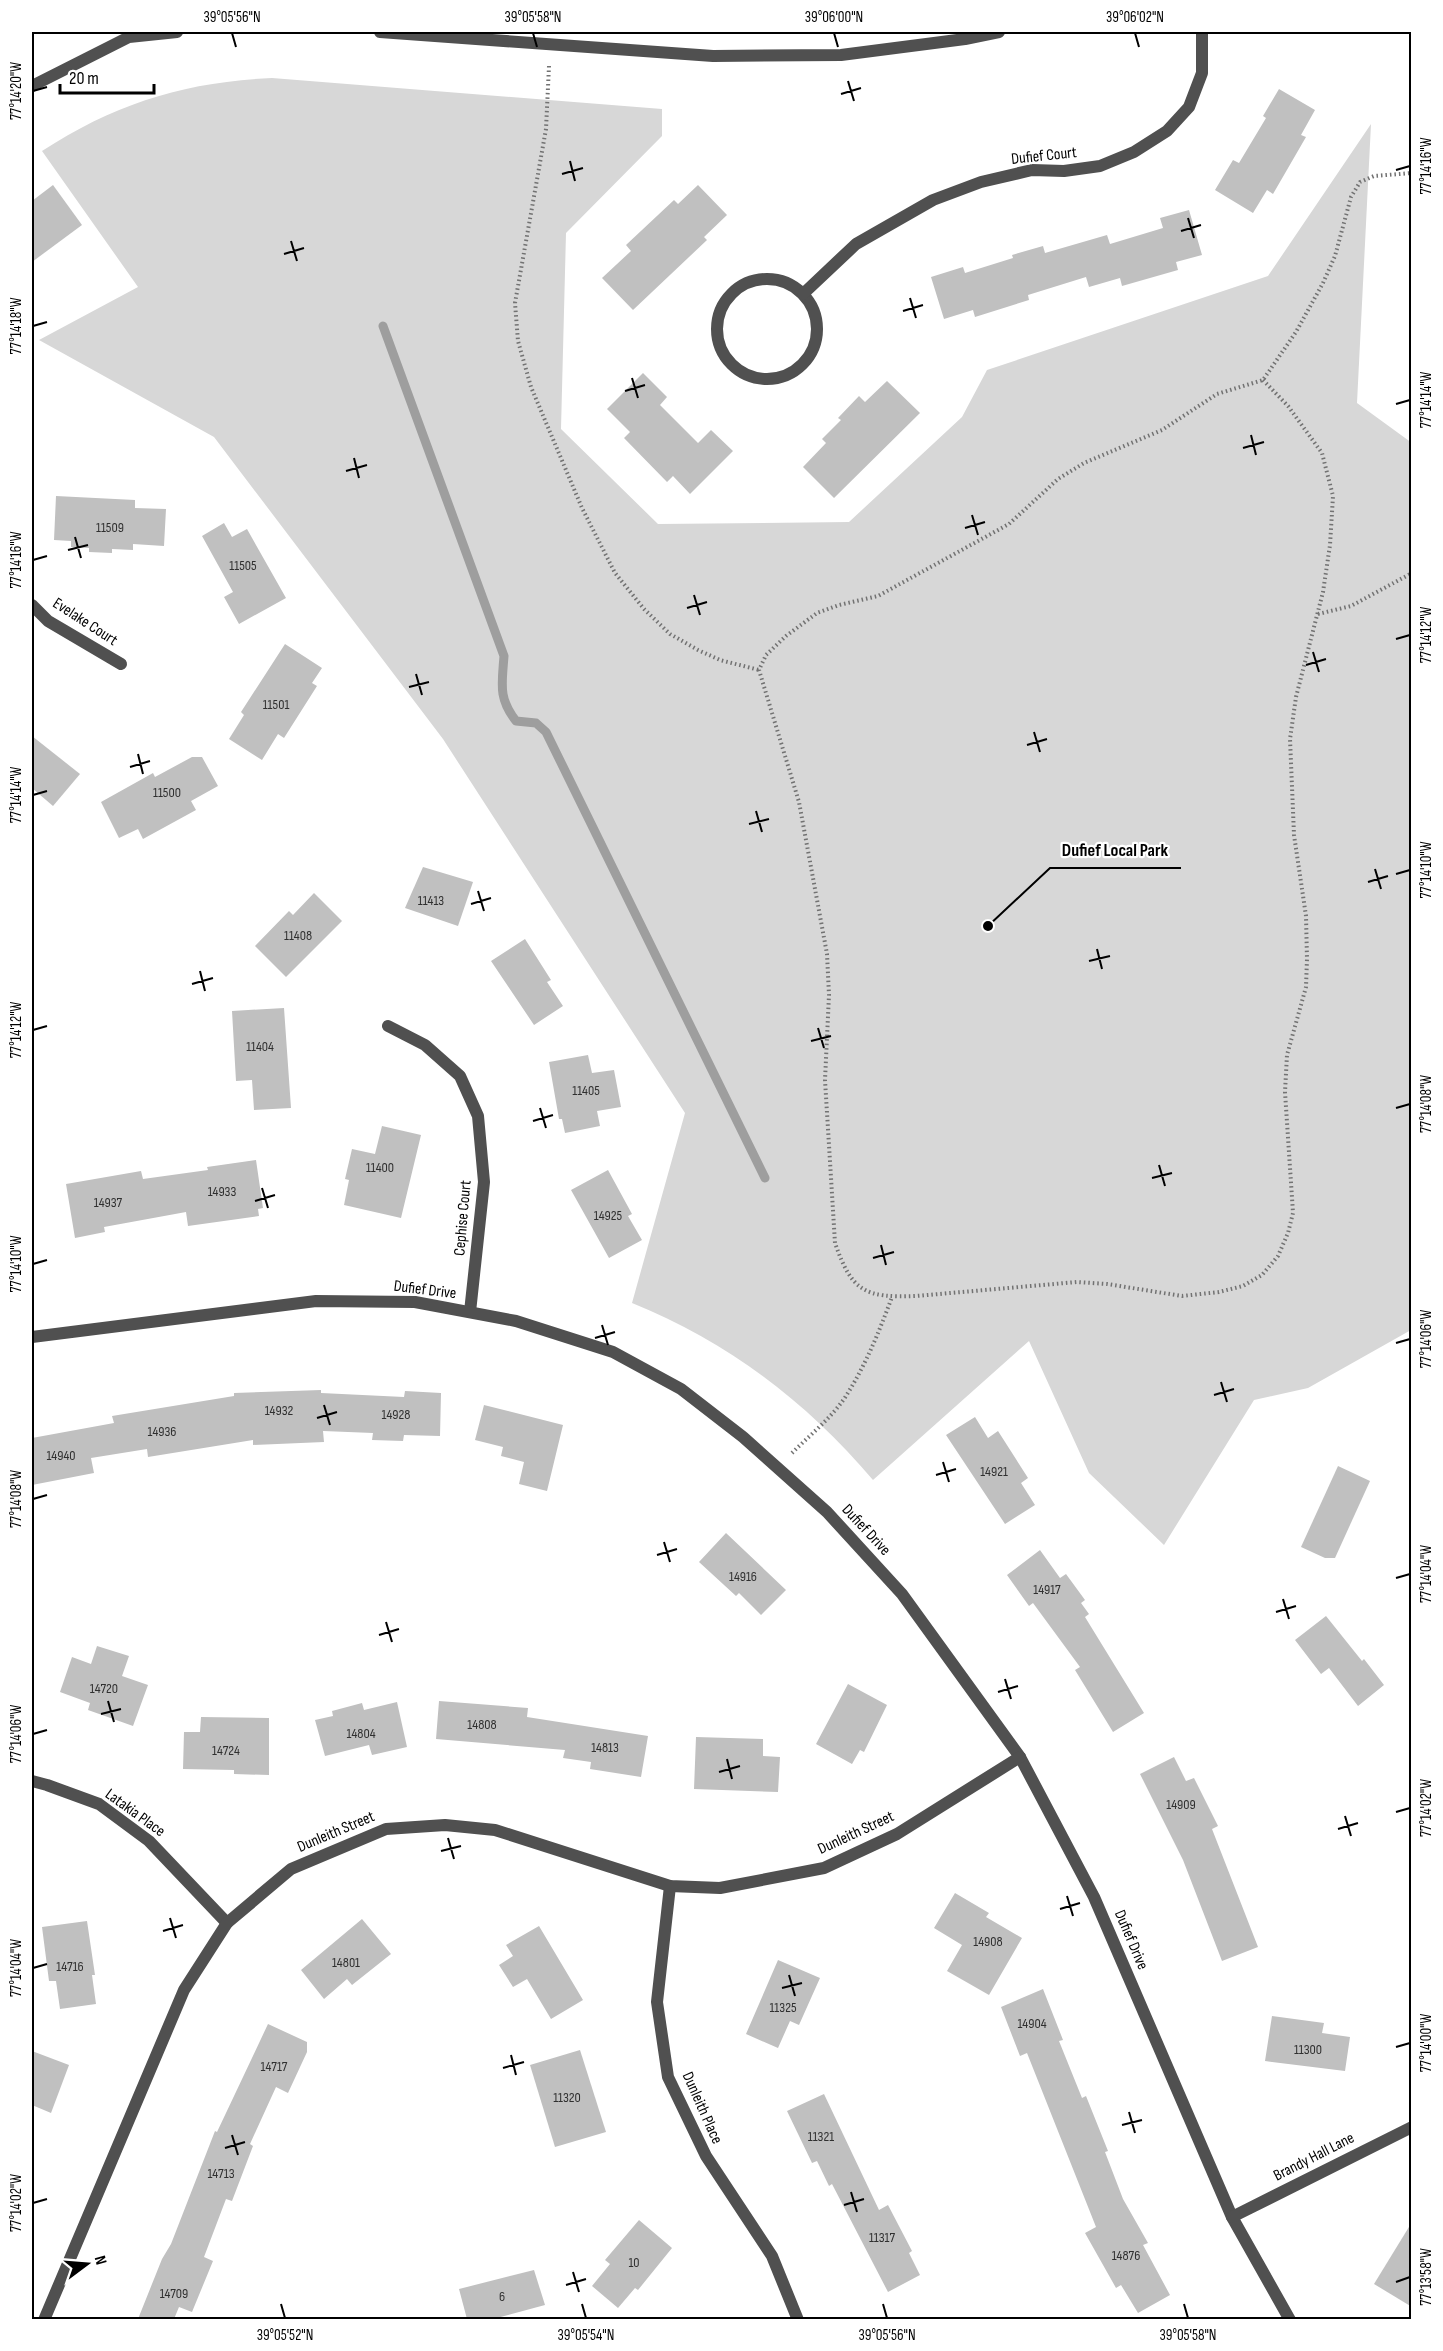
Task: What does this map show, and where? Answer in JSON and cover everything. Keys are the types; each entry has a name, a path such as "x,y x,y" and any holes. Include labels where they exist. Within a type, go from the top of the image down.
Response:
{"street":[{"path":"32,86 129,37 177,32"},
{"path":"380,32 713,56 842,55 965,39 999,32"},
{"name":"Dufief Court","path":"803,294 856,244 933,200 981,182 1032,170 1064,171 1100,166 1134,152 1167,131 1189,107 1202,74 1202,32"},
{"path":"774,279 790,284 803,294 813,308 817,324 817,340 810,356 800,368 785,377 769,380 752,378 737,370 726,358 719,343 717,327 721,310 729,296 742,286 757,280 774,279"},
{"name":"Evelake Court","path":"32,605 48,621 121,664"},
{"name":"Cephise Court","path":"388,1026 425,1045 460,1076 478,1116 484,1182 470,1312"},
{"name":"Dufief Drive","path":"32,1337 316,1301 415,1302 516,1321 613,1352 681,1389 743,1437 827,1512 902,1594 1020,1757 1094,1897 1232,2217 1290,2319"},
{"name":"Dunleith Street","path":"44,2319 184,1990 227,1923 291,1869 386,1829 446,1825 495,1830 669,1886 720,1888 824,1868 897,1834 1020,1757"},
{"name":"Latakia Place","path":"32,1782 47,1785 99,1804 149,1841 227,1923"},
{"name":"Dunleith Place","path":"669,1886 657,2002 668,2077 706,2156 772,2256 798,2319"},
{"name":"Brandy Hall Lane","path":"1232,2217 1412,2127"}],"path":[{"path":"550,44 546,129 515,303 518,341 531,387 582,508 615,573 670,634 720,660 759,670"},
{"path":"1263,380 1288,406 1322,453 1333,496 1330,546 1323,592 1296,697 1290,739 1294,835 1306,916 1307,959 1306,987 1292,1034 1286,1073 1285,1092 1293,1213 1288,1233 1278,1256 1262,1275 1243,1286 1219,1292 1182,1296 1107,1284 1077,1282 892,1297 865,1292 853,1281 843,1266 835,1243 825,1080 829,995 827,954 799,802 759,670 766,655 786,636 817,613 839,605 878,596 1009,524 1058,479 1084,463 1162,430 1217,394 1263,380 1296,333 1323,283 1335,255 1351,197 1360,182 1374,176 1412,173"},
{"path":"1317,614 1351,606 1412,573"},
{"path":"778,1468 843,1401 877,1337 892,1297"}],"shaded area":[{"path":"272,78 662,109 662,136 566,233 561,429 658,524 849,522 962,417 987,370 1268,276 1371,124 1357,403 1412,443 1411,1330 1308,1388 1254,1400 1164,1545 1089,1473 1029,1341 873,1480 821,1425 763,1376 700,1336 632,1303 685,1113 443,739 214,437 39,340 138,287 42,151 97,120 152,98 210,84"}],"building":[{"path":"1279,89 1315,110 1301,135 1306,137 1273,194 1267,190 1253,213 1215,190 1233,160 1239,163 1266,118 1263,116"},
{"path":"53,185 82,225 32,262 32,201"},
{"path":"698,185 727,215 704,237 707,240 633,310 602,278 631,251 626,245 674,200 678,204"},
{"path":"1189,210 1202,255 1176,262 1178,270 1122,286 1120,278 1089,287 1086,277 1028,295 1029,300 975,317 973,310 944,319 931,277 963,267 965,273 1043,246 1045,253 1107,235 1110,244 1163,228 1160,218"},
{"path":"643,373 667,397 660,405 698,443 711,430 733,451 690,494 673,476 667,482 624,438 630,432 607,409"},
{"path":"887,381 920,413 834,498 803,467 826,443 822,439 841,420 838,418 859,396 865,402"},
{"path":"56,496 135,500 135,508 166,509 164,546 133,544 133,550 112,549 112,553 89,552 89,548 71,547 71,541 54,540"},
{"path":"224,523 232,537 247,529 286,598 239,624 224,597 233,592 202,536"},
{"path":"285,644 322,668 312,683 317,686 284,738 278,734 262,760 229,739 244,715 241,712"},
{"path":"32,736 80,774 53,806 32,788"},
{"path":"192,757 202,757 218,786 191,801 196,810 143,839 138,829 119,838 101,802 153,773 155,777"},
{"path":"423,867 473,882 458,926 405,908"},
{"path":"314,893 342,921 286,977 255,946 289,911 293,915"},
{"path":"525,939 551,980 547,982 563,1006 534,1025 491,961"},
{"path":"284,1008 291,1108 254,1110 252,1080 236,1081 232,1011"},
{"path":"588,1055 592,1073 614,1070 621,1107 597,1111 600,1126 565,1133 562,1119 559,1119 549,1062"},
{"path":"382,1126 421,1135 401,1218 344,1205 349,1180 345,1179 352,1149 375,1154"},
{"path":"256,1160 263,1208 258,1209 259,1216 188,1226 186,1212 104,1227 105,1232 75,1238 66,1184 141,1171 143,1179 208,1170 207,1167"},
{"path":"608,1170 632,1214 628,1216 642,1240 609,1258 571,1190"},
{"path":"321,1390 321,1393 404,1397 405,1391 441,1393 440,1436 404,1435 403,1441 372,1440 373,1433 323,1431 324,1442 253,1445 253,1440 148,1457 147,1449 91,1458 94,1473 32,1485 32,1438 114,1423 112,1416 234,1396 234,1393"},
{"path":"484,1405 563,1425 547,1491 519,1484 524,1462 501,1456 503,1447 475,1440"},
{"path":"975,1417 988,1438 998,1431 1028,1478 1021,1483 1035,1505 1005,1524 946,1435"},
{"path":"1338,1466 1370,1481 1335,1558 1325,1558 1301,1547"},
{"path":"726,1533 786,1590 761,1615 739,1593 736,1596 699,1562"},
{"path":"1040,1550 1060,1578 1066,1574 1085,1600 1081,1603 1089,1614 1085,1617 1144,1713 1113,1732 1075,1670 1080,1667 1033,1603 1029,1606 1007,1575"},
{"path":"1326,1616 1384,1685 1358,1706 1329,1668 1321,1674 1295,1640"},
{"path":"97,1646 129,1656 122,1676 148,1685 133,1726 88,1710 90,1703 60,1692 72,1657 91,1664"},
{"path":"848,1684 887,1705 864,1752 860,1750 852,1764 816,1744"},
{"path":"439,1701 528,1708 527,1717 648,1736 641,1777 590,1769 591,1762 563,1758 565,1750 436,1739"},
{"path":"397,1702 407,1747 372,1755 369,1745 325,1756 315,1720 333,1716 332,1711 362,1703 364,1710"},
{"path":"201,1717 269,1718 269,1775 234,1774 234,1770 183,1769 184,1732 200,1732"},
{"path":"696,1737 763,1739 763,1756 780,1757 778,1792 694,1789"},
{"path":"1174,1757 1186,1781 1194,1778 1218,1826 1212,1829 1258,1947 1222,1961 1183,1860 1140,1774"},
{"path":"955,1893 989,1913 986,1917 1022,1938 989,1995 947,1971 962,1945 934,1928"},
{"path":"362,1919 391,1954 352,1985 347,1979 324,1999 301,1970"},
{"path":"87,1921 95,1975 92,1975 96,2004 60,2009 56,1981 49,1981 42,1927"},
{"path":"539,1926 583,2000 551,2019 527,1979 513,1987 499,1965 513,1956 506,1945"},
{"path":"778,1960 820,1978 799,2025 790,2021 778,2048 746,2034"},
{"path":"1043,1989 1063,2040 1059,2041 1082,2098 1086,2096 1108,2151 1105,2152 1123,2199 1148,2243 1143,2245 1170,2295 1138,2313 1121,2285 1116,2288 1085,2233 1096,2227 1027,2053 1020,2056 1001,2007"},
{"path":"1272,2016 1324,2023 1322,2033 1350,2037 1345,2071 1265,2061"},
{"path":"268,2024 307,2042 307,2052 288,2093 276,2087 250,2144 253,2146 232,2201 226,2199 204,2257 213,2261 192,2312 179,2307 174,2319 138,2319 162,2259 171,2244 215,2131 217,2132"},
{"path":"580,2050 606,2132 555,2147 530,2065"},
{"path":"32,2051 69,2065 51,2113 32,2105"},
{"path":"824,2094 879,2210 888,2205 912,2251 909,2253 920,2275 888,2292 832,2184 829,2186 817,2161 812,2163 787,2111"},
{"path":"639,2220 672,2248 638,2290 635,2288 618,2308 592,2286 610,2264 605,2260"},
{"path":"1412,2222 1412,2307 1374,2284"},
{"path":"534,2270 545,2305 493,2319 467,2319 459,2289"}],"waterway":[{"path":"383,326 504,656 502,690 506,705 516,721 536,723 546,732 765,1178"}],"place":[{"name":"Dufief Local Park","path":"988,926"}]}
